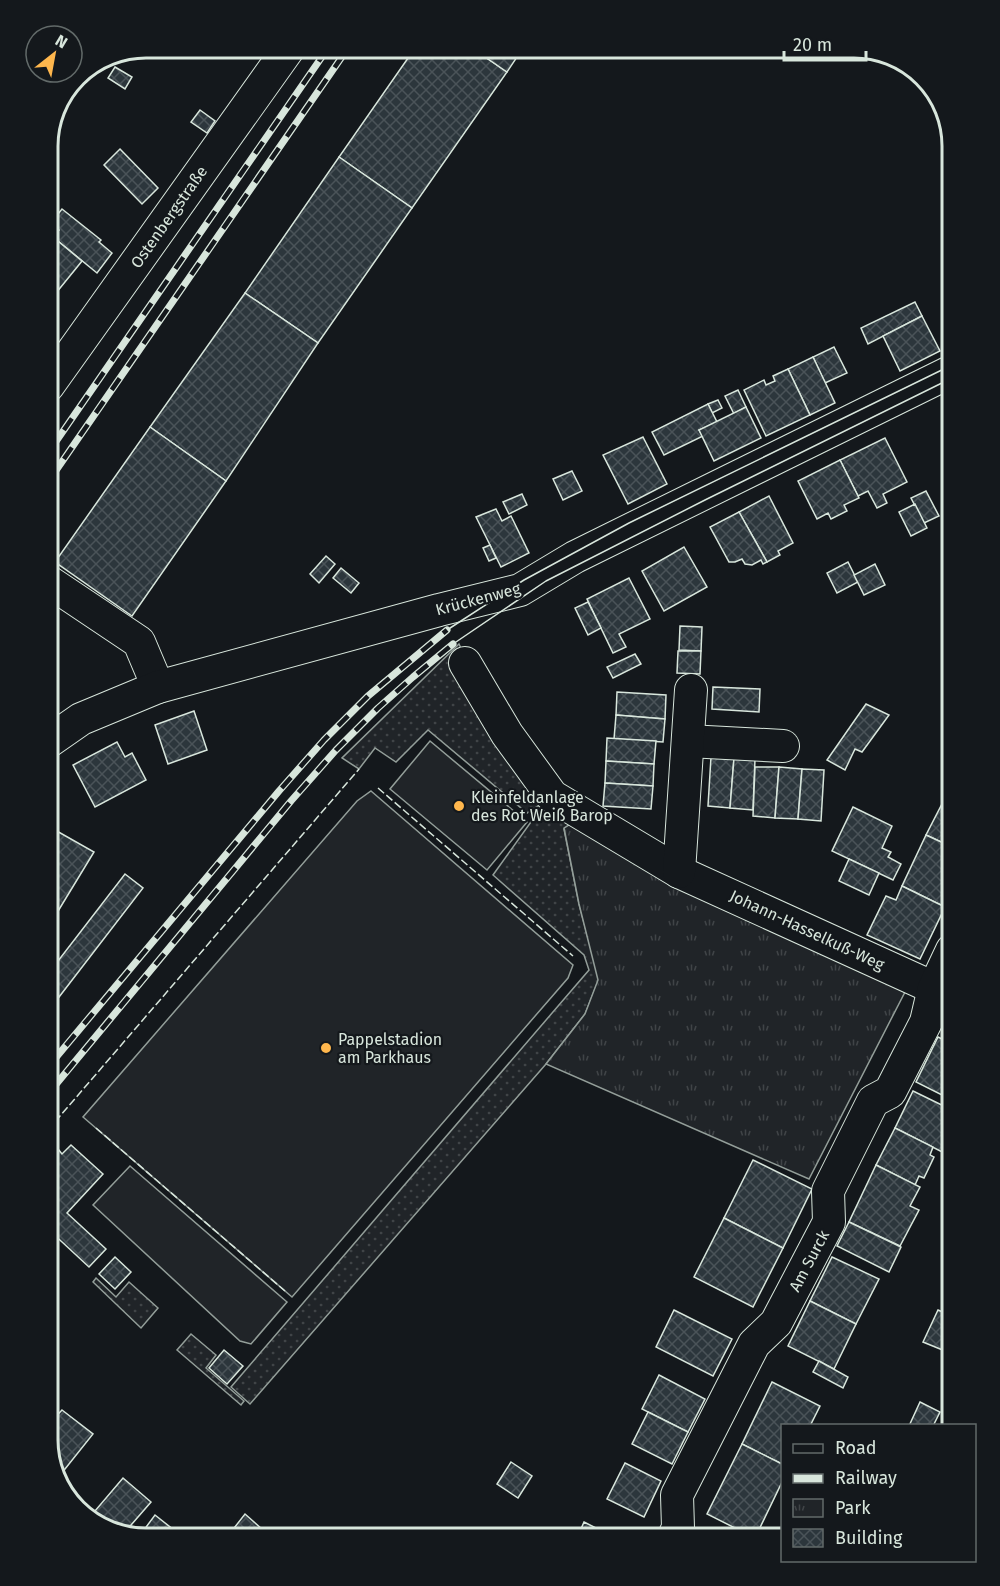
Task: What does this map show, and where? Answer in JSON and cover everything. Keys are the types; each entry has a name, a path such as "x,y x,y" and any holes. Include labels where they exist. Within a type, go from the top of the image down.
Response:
{"street":[{"name":"Ostenbergstraße","path":"59,371 281,59"},
{"name":"Krückenweg","path":"59,734 81,719 158,687 427,613 520,590 575,557 942,376"},
{"path":"59,588 139,642 158,687"},
{"name":"Johann-Hasselkuß-Weg","path":"465,663 507,734 552,796 680,872 934,988"},
{"path":"680,872 691,690"},
{"path":"688,741 783,746"},
{"name":"Am Surck","path":"682,1528 677,1495 754,1344 776,1323 829,1222 828,1191 873,1101 890,1092 926,1022 934,988 942,971"}],"green space":[{"path":"459,644 480,688 584,815 564,829 579,904 599,979 585,1014 546,1064 250,1404 231,1387 589,970 584,955 493,875 546,801 527,813 428,730 396,762 375,748 359,769 342,758"},
{"name":"Kleinfeldanlage des Rot Weiß Barop","path":"430,741 527,822 487,870 390,789"},
{"name":"Pappelstadion am Parkhaus","path":"371,791 573,965 568,978 292,1297 83,1117 357,801"},
{"path":"584,815 905,992 809,1179 546,1064 585,1014 598,980 579,904 564,828"},
{"path":"130,1166 287,1302 251,1344 240,1341 93,1205"},
{"path":"96,1278 116,1297 129,1282 158,1308 141,1328 93,1282"},
{"path":"191,1334 216,1355 206,1368 244,1401 241,1405 177,1350"}],"building":[{"path":"407,59 488,59 507,72 412,208 339,157"},
{"path":"488,59 516,59 507,72"},
{"path":"115,67 132,77 125,89 108,78"},
{"path":"200,110 215,121 207,133 191,122"},
{"path":"120,149 158,188 142,204 104,165"},
{"path":"339,157 412,208 318,343 245,293"},
{"path":"62,209 101,240 99,242 112,253 97,273 59,242 59,213"},
{"path":"59,242 82,261 59,289"},
{"path":"245,293 318,343 226,481 150,427"},
{"path":"915,302 922,316 868,344 861,328"},
{"path":"922,316 940,351 900,371 883,336"},
{"path":"834,347 847,373 825,383 813,357"},
{"path":"813,357 835,403 810,415 788,369"},
{"path":"788,369 810,415 766,436 744,390 764,380 766,385 775,381 773,376"},
{"path":"738,390 746,407 734,414 725,396"},
{"path":"718,400 722,408 712,413 708,404"},
{"path":"708,404 717,422 699,430 703,436 664,455 652,432"},
{"path":"746,407 761,438 714,461 699,430"},
{"path":"150,427 226,481 132,616 59,565 59,556"},
{"path":"643,437 667,484 628,504 603,455"},
{"path":"885,438 907,482 883,494 887,503 877,508 868,491 858,496 840,460"},
{"path":"840,460 859,498 844,505 847,511 831,519 828,513 817,519 798,481"},
{"path":"572,471 582,491 563,500 553,479"},
{"path":"926,491 939,516 924,523 911,498"},
{"path":"522,494 527,505 509,514 503,502"},
{"path":"769,496 793,543 778,551 780,555 767,562 739,512"},
{"path":"915,504 927,528 911,536 899,512"},
{"path":"496,509 502,521 511,516 529,553 501,567 476,517"},
{"path":"739,512 767,562 763,564 761,560 752,565 745,564 742,559 729,562 710,527"},
{"path":"490,545 496,558 489,561 483,548"},
{"path":"684,547 707,587 664,611 642,571"},
{"path":"326,556 335,564 319,583 310,574"},
{"path":"848,562 858,582 837,593 827,573"},
{"path":"875,564 885,585 864,595 854,575"},
{"path":"341,568 359,583 351,593 333,578"},
{"path":"629,578 650,619 619,634 626,647 613,653 587,599"},
{"path":"588,602 601,628 588,635 575,608"},
{"path":"680,626 702,627 701,651 679,650"},
{"path":"678,651 701,651 700,674 677,673"},
{"path":"635,654 641,664 613,678 607,667"},
{"path":"713,687 760,689 759,712 712,709"},
{"path":"617,692 666,695 665,719 616,715"},
{"path":"866,704 889,715 862,752 855,749 845,770 827,760"},
{"path":"194,711 207,750 168,764 155,725"},
{"path":"616,715 665,719 663,742 614,739"},
{"path":"607,738 656,741 654,764 606,761"},
{"path":"117,742 125,757 132,753 146,780 95,807 73,765"},
{"path":"711,757 734,758 730,808 708,806"},
{"path":"734,758 755,759 753,810 730,808"},
{"path":"606,761 654,764 653,786 605,783"},
{"path":"755,767 779,767 775,818 753,816"},
{"path":"779,767 802,769 798,819 775,818"},
{"path":"802,769 824,770 821,821 798,819"},
{"path":"605,783 653,786 651,809 603,806"},
{"path":"942,804 942,842 926,835"},
{"path":"853,807 892,826 882,848 891,852 888,857 901,864 893,880 832,851"},
{"path":"59,832 94,852 59,910"},
{"path":"926,835 942,842 942,906 902,886"},
{"path":"849,859 879,873 869,895 839,881"},
{"path":"125,874 143,888 59,997 59,960"},
{"path":"902,886 942,906 942,913 920,959 867,935 886,896 896,900"},
{"path":"938,1037 942,1039 942,1095 916,1082"},
{"path":"913,1091 942,1105 942,1152 895,1128"},
{"path":"895,1128 933,1147 930,1155 934,1157 924,1178 919,1176 915,1185 876,1165"},
{"path":"71,1145 103,1174 67,1213 106,1249 89,1267 59,1239 59,1150 62,1154"},
{"path":"753,1160 812,1189 783,1248 724,1218"},
{"path":"876,1165 920,1187 910,1206 919,1210 900,1246 849,1222"},
{"path":"724,1218 783,1248 753,1307 694,1277"},
{"path":"849,1222 901,1247 889,1272 837,1246"},
{"path":"115,1257 131,1272 115,1289 99,1274"},
{"path":"832,1257 879,1279 856,1324 810,1301"},
{"path":"810,1301 856,1324 834,1369 788,1346"},
{"path":"674,1310 732,1339 713,1376 656,1347"},
{"path":"938,1310 942,1312 942,1350 923,1342"},
{"path":"224,1350 243,1366 227,1384 209,1368"},
{"path":"819,1361 848,1377 843,1388 813,1372"},
{"path":"659,1375 705,1399 688,1432 642,1409"},
{"path":"772,1382 820,1406 811,1424 781,1424 781,1464 742,1444"},
{"path":"920,1402 940,1412 934,1424 910,1424"},
{"path":"62,1410 93,1434 65,1469 59,1451 59,1413"},
{"path":"648,1412 688,1432 672,1464 632,1444"},
{"path":"742,1444 781,1464 781,1484 760,1528 735,1528 707,1514"},
{"path":"511,1462 532,1476 518,1498 497,1484"},
{"path":"625,1463 661,1481 644,1517 607,1499"},
{"path":"123,1478 151,1502 130,1526 118,1523 95,1511"},
{"path":"245,1514 260,1527 235,1527"},
{"path":"155,1515 170,1527 146,1527"},
{"path":"584,1522 595,1528 582,1528"}],"tram line":[{"path":"447,630 524,580 629,523 942,370"},
{"path":"453,644 546,581 942,383"}],"railway":[{"path":"59,437 320,59"},
{"path":"59,466 340,59"},
{"path":"59,1054 324,740 368,696 447,630"},
{"path":"59,1081 336,750 378,708 453,644"}],"fence":[{"path":"59,1117 359,769"},
{"path":"378,788 573,956"},
{"path":"96,1128 285,1291"}],"place":[{"name":"Kleinfeldanlage des Rot Weiß Barop","path":"459,806"},
{"name":"Pappelstadion am Parkhaus","path":"326,1048"}]}
